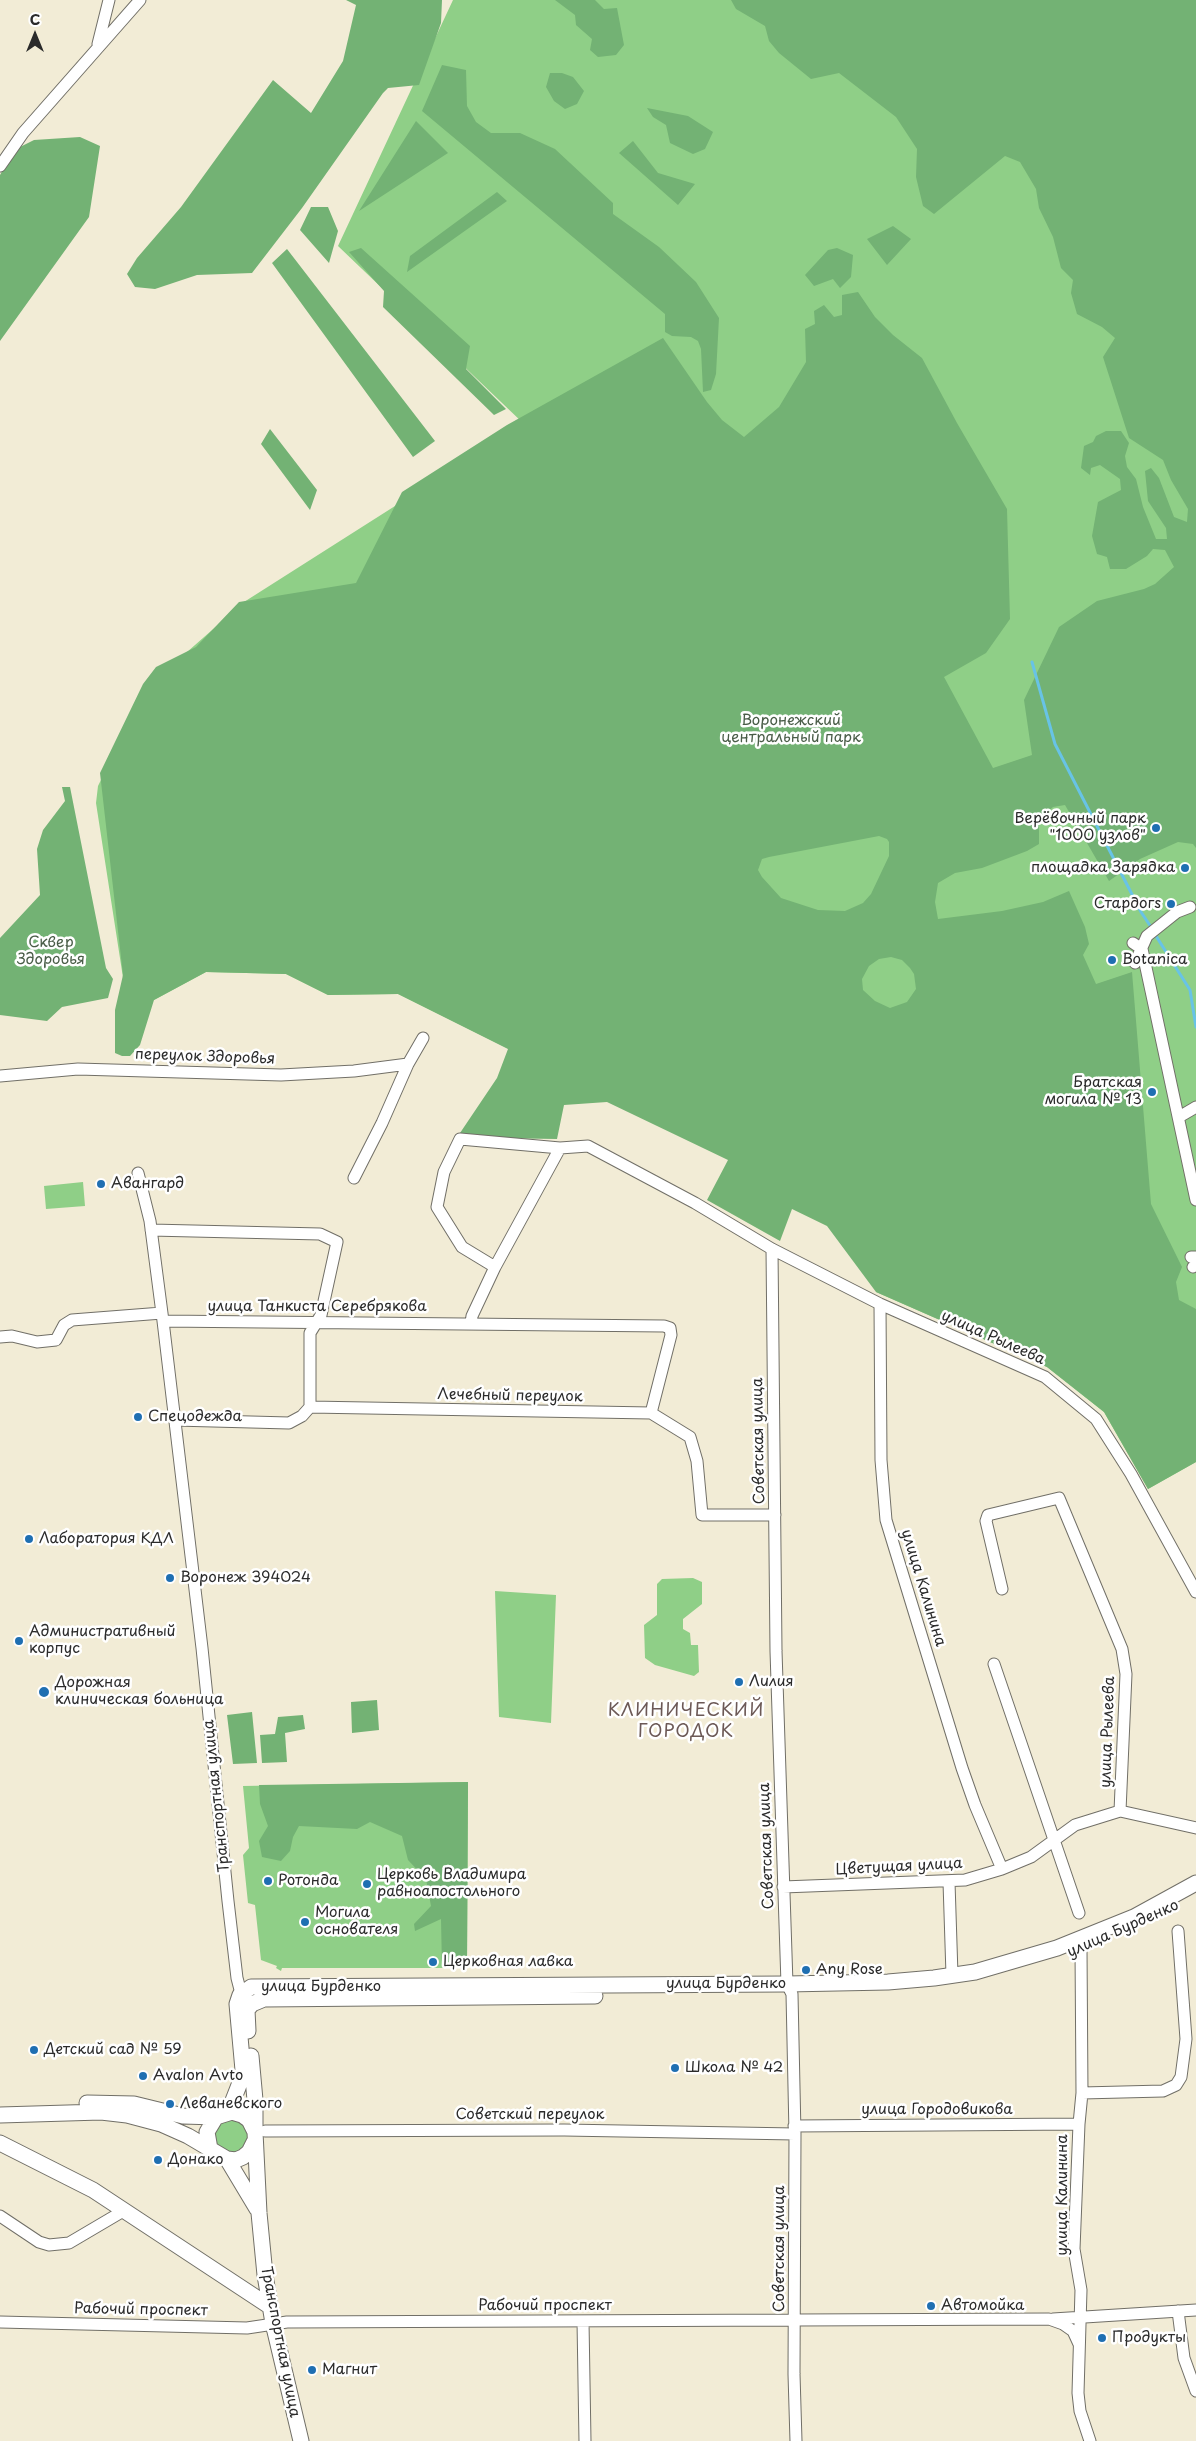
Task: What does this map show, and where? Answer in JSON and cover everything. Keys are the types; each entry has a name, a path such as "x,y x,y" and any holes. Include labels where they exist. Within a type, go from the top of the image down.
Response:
{"main road":[{"name":"улица Бурденко","path":"248,2010 256,2002 270,1999 789,1989 888,1982 975,1972 1057,1948 1134,1917 1196,1883"},
{"name":"улица Бурденко","path":"240,1995 251,1987 933,1988 980,1980 1081,1948 1138,1925 1196,1895"},
{"path":"210,2149 207,2132 219,2115 232,2103 242,2080 243,2070 237,2011 240,1995"},
{"name":"Транспортная улица","path":"248,2010 258,2135 259,2213 269,2306 300,2441"},
{"path":"0,2105 107,2102 144,2105 183,2116 242,2114 253,2125 258,2135 244,2157 236,2160 226,2159"},
{"name":"Транспортная улица","path":"0,2115 92,2112 128,2114 162,2124 188,2136 226,2159 259,2213"},
{"path":"0,2143 93,2190 269,2306"}],"street":[{"path":"98,47 109,0"},
{"path":"0,166 23,133 140,0"},
{"path":"1135,963 1136,947 1177,912 1190,906"},
{"path":"1136,947 1165,1032 1179,1117 1196,1200"},
{"path":"354,1178 382,1123 408,1064 423,1038"},
{"name":"переулок Здоровья","path":"0,1076 78,1069 281,1075 354,1071 408,1064"},
{"path":"1179,1117 1196,1107"},
{"path":"495,1267 462,1247 437,1207 444,1172 460,1139 560,1148 588,1146 695,1203 772,1249"},
{"path":"471,1323 472,1316 495,1267 560,1148"},
{"name":"Транспортная улица","path":"138,1173 151,1230 163,1317 240,1995 248,2010"},
{"path":"151,1230 320,1234 337,1242 322,1315 310,1333 310,1407 302,1416 289,1423 175,1420"},
{"name":"улица Рылеева","path":"772,1249 880,1304 1045,1377 1096,1419 1131,1474 1196,1592"},
{"name":"Советская улица","path":"772,1249 776,1651 783,1887 794,2130 794,2374 796,2441"},
{"name":"улица Калинина","path":"880,1304 881,1460 886,1520 974,1805 1002,1869"},
{"name":"улица Танкиста Серебрякова","path":"0,1337 12,1336 38,1342 56,1340 64,1325 72,1320 163,1317 664,1326 670,1328 672,1334 651,1413"},
{"name":"Лечебный переулок","path":"310,1407 651,1413"},
{"path":"651,1413 690,1437 697,1461 702,1515 775,1515"},
{"name":"улица Рылеева","path":"1002,1589 986,1521 988,1515 1059,1498 1122,1649 1126,1674 1120,1811"},
{"path":"994,1664 1079,1913"},
{"path":"1120,1811 1196,1828"},
{"name":"Цветущая улица","path":"783,1887 965,1880 1002,1869 1031,1857 1075,1825 1120,1811"},
{"path":"950,1882 952,1975"},
{"path":"1082,2093 1163,2091 1176,2085 1180,2077 1186,2039 1178,1931"},
{"name":"улица Калинина","path":"1081,1948 1082,2093 1074,2249 1080,2281 1080,2411 1090,2441"},
{"name":"улица Городовикова","path":"794,2130 1079,2124"},
{"name":"Советский переулок","path":"258,2135 564,2130 794,2130"},
{"path":"0,2216 39,2242 49,2244 69,2243 125,2210"},
{"path":"1049,2319 1081,2315 1196,2310"},
{"path":"1178,2311 1184,2358 1196,2391"},
{"name":"Рабочий проспект","path":"0,2322 247,2328 272,2323 1049,2319 1063,2324 1073,2331 1079,2344"},
{"path":"583,2321 585,2441"}],"green space":[{"path":"346,0 442,0 441,23 419,85 388,88 383,93 302,208 252,273 197,275 155,289 135,287 127,274 137,258 181,207 273,80 311,113 343,61 356,5"},
{"name":"Воронежский центральный парк","path":"453,0 1196,0 1196,1462 1148,1489 1104,1412 1047,1367 876,1292 903,1221 509,1049 398,994 328,995 286,974 206,972 154,1000 126,997 96,803 98,786 146,688 244,602 524,424 338,246"},
{"path":"555,0 595,0 604,9 617,8 624,45 616,55 598,57 590,50 592,39 576,25 575,15"},
{"name":"Воронежский центральный парк","path":"731,0 1196,0 1196,848 1193,844 1178,842 1140,859 1109,881 1065,805 1053,807 1039,819 1039,844 1027,851 982,868 955,873 938,883 935,902 938,919 1002,911 1043,902 1069,891 1085,927 1089,944 1083,955 1096,984 1132,972 1151,1204 1182,1267 1176,1282 1179,1300 1196,1309 1196,1462 1148,1489 1104,1412 1047,1367 876,1292 827,1226 792,1209 780,1241 707,1200 728,1160 607,1102 564,1105 557,1139 491,1138 460,1133 497,1078 508,1049 398,994 328,995 286,974 206,972 154,1000 140,1045 130,1056 122,1056 115,1053 115,1010 123,975 100,773 143,684 156,667 196,647 239,602 356,583 402,492 507,425 663,338 707,402 722,420 744,437 779,407 806,362 805,329 815,324 814,311 824,305 834,317 842,315 842,295 858,292 875,317 893,335 922,358 1007,509 1010,619 986,653 944,677 993,768 1032,755 1024,700 1059,627 1097,601 1144,589 1155,584 1174,567 1165,550 1153,549 1147,556 1126,569 1110,569 1107,557 1097,554 1092,536 1098,502 1121,490 1120,479 1100,465 1091,468 1090,475 1081,468 1084,446 1093,442 1096,436 1106,431 1121,431 1129,443 1125,456 1127,467 1136,479 1143,507 1156,539 1167,539 1166,528 1148,501 1145,471 1151,468 1159,478 1174,517 1187,522 1188,509 1171,480 1163,460 1129,438 1103,357 1115,338 1102,327 1077,314 1071,293 1073,280 1061,268 1053,237 1039,208 1036,189 1020,162 1005,156 934,214 923,206 916,177 917,149 896,117 839,73 811,79 779,53 769,41 765,26 736,9","holes":["879,836 887,839 889,842 889,856 871,894 863,903 845,911 818,910 781,898 758,870 762,859 769,857","891,957 902,960 910,968 914,974 916,989 907,1002 890,1008 875,1001 863,990 862,979 869,966 879,959"]},
{"path":"442,65 466,70 467,106 476,122 491,133 520,133 555,149 613,203 613,214 659,247 696,282 719,318 716,374 711,390 703,392 701,349 698,341 691,337 672,336 665,332 665,314 422,111"},
{"path":"550,73 562,73 573,77 584,91 577,104 565,109 554,101 546,87"},
{"path":"647,108 688,116 713,132 705,149 693,154 670,143 666,125 653,117"},
{"path":"416,121 448,153 359,211"},
{"path":"80,137 100,146 89,217 0,341 0,175 14,150 34,140"},
{"path":"633,141 658,173 695,184 678,205 619,153"},
{"path":"497,192 507,201 407,272 410,256"},
{"path":"311,207 328,207 338,231 329,263 300,230"},
{"path":"893,226 911,239 887,265 867,239"},
{"path":"361,248 470,346 466,369 506,409 494,415 383,307 384,291 349,252"},
{"path":"837,248 853,255 851,277 840,288 833,279 814,286 805,275 828,250"},
{"path":"287,249 435,441 413,457 272,263"},
{"path":"270,429 317,490 310,510 261,444"},
{"name":"Сквер Здоровья","path":"62,787 70,787 106,968 113,979 108,998 62,1007 47,1021 0,1015 0,938 40,895 37,849 43,830 65,801"},
{"path":"83,1182 85,1206 46,1209 44,1186"},
{"path":"693,1578 702,1582 702,1604 683,1619 683,1629 690,1633 691,1645 698,1645 699,1672 694,1676 655,1665 645,1658 644,1625 657,1615 657,1584 662,1579"},
{"path":"495,1591 556,1595 551,1723 499,1717"},
{"path":"377,1700 379,1730 352,1733 351,1702"},
{"path":"252,1712 257,1763 233,1764 227,1715"},
{"path":"303,1715 305,1729 285,1733 287,1762 262,1763 260,1735 275,1734 278,1717"},
{"path":"468,1782 467,1964 462,1967 442,1968 282,1968 281,1971 276,1968 277,1966 261,1960 255,1905 248,1903 243,1855 249,1848 243,1786"},
{"path":"468,1782 467,1964 462,1967 442,1968 441,1919 415,1931 414,1924 431,1906 426,1879 408,1860 402,1836 370,1822 357,1829 299,1826 293,1837 290,1851 281,1861 262,1857 259,1841 268,1826 260,1804 259,1785"},
{"path":"231,2119 243,2124 248,2136 243,2148 231,2153 219,2148 214,2136 219,2124"}],"waterway":[{"path":"1032,662 1055,744 1141,912 1151,927"},
{"path":"1156,936 1190,990 1196,1027"}],"place":[{"name":"Верёвочный парк \"1000 узлов\"","path":"1156,828"},
{"name":"площадка Зарядка","path":"1185,868"},
{"name":"Стардогs","path":"1171,904"},
{"name":"Botanica","path":"1112,960"},
{"name":"Братская могила № 13","path":"1152,1092"},
{"name":"Авангард","path":"101,1184"},
{"name":"Спецодежда","path":"138,1417"},
{"name":"Лаборатория КДЛ","path":"29,1539"},
{"name":"Воронеж 394024","path":"170,1578"},
{"name":"Административный корпус","path":"19,1641"},
{"name":"Лилия","path":"739,1682"},
{"name":"Дорожная клиническая больница","path":"44,1692"},
{"name":"Ротонда","path":"268,1881"},
{"name":"Церковь Владимира равноапостольного","path":"367,1884"},
{"name":"Могила основателя","path":"305,1922"},
{"name":"Церковная лавка","path":"433,1962"},
{"name":"Any Rose","path":"806,1970"},
{"name":"Детский сад № 59","path":"34,2050"},
{"name":"Школа № 42","path":"675,2068"},
{"name":"Avalon Avto","path":"143,2076"},
{"name":"Леваневского","path":"170,2104"},
{"name":"Донако","path":"158,2160"},
{"name":"Автомойка","path":"931,2306"},
{"name":"Продукты","path":"1102,2338"},
{"name":"Магнит","path":"312,2370"}],"district":[{"name":"КЛИНИЧЕСКИЙ ГОРОДОК","path":"686,1721"}]}
